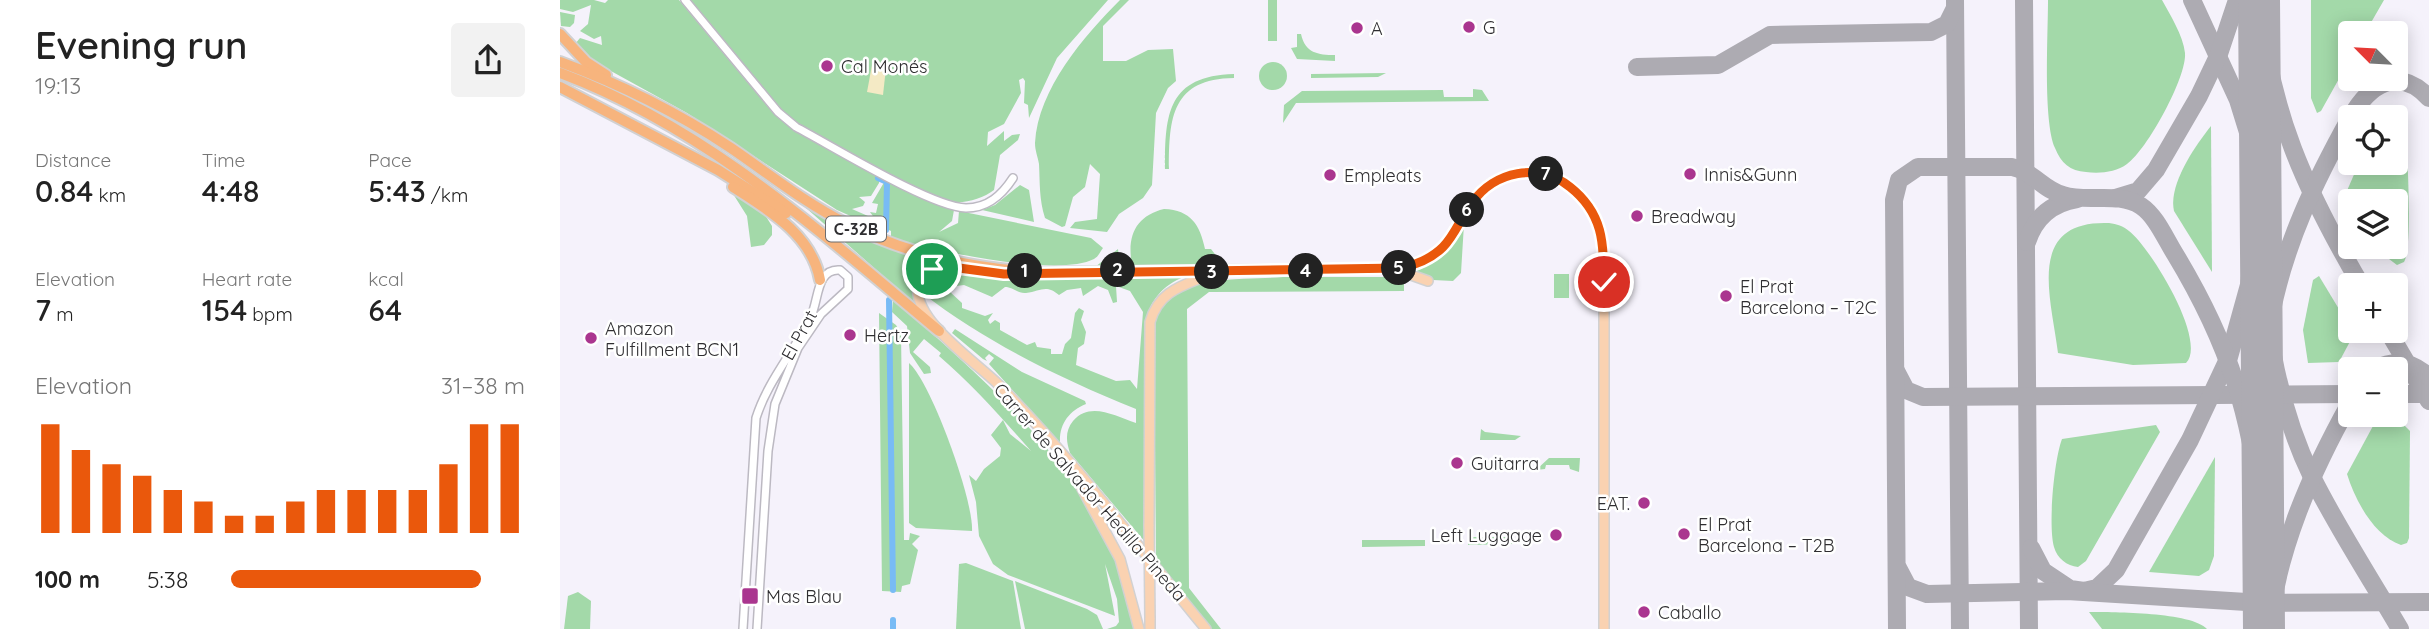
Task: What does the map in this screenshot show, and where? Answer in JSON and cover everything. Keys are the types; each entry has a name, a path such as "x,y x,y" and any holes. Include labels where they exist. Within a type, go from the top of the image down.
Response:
{"highway":[{"path":"560,34 586,62 629,91"},
{"name":"C-32B","path":"560,62 629,91 712,136 797,194 849,225 908,250 959,262 1020,271"},
{"name":"C-32B","path":"560,73 654,116 726,160 827,237 939,331"},
{"path":"560,87 762,196 846,254"},
{"path":"560,93 586,102"},
{"path":"681,152 791,229 813,257 820,280"}],"main road":[{"path":"1020,271 1392,269 1418,264 1437,252 1485,188 1507,175 1532,172 1564,183 1577,193 1599,221 1605,247 1604,629"},
{"name":"C-32B","path":"939,331 921,307 918,297 921,280 932,269 944,266 1004,274 1020,271"},
{"path":"1392,269 1429,281"},
{"path":"1150,629 1150,322 1159,301 1172,289 1214,272"},
{"name":"Carrer de Salvador Hedilla Pineda","path":"939,331 998,384 1058,451 1206,629"},
{"path":"1058,451 1086,493 1120,559 1139,629"}],"street":[{"path":"685,0 778,113 796,127 928,197 954,206 985,205 1000,195 1013,178"},
{"path":"757,629 767,466 775,404 799,348 821,314 847,292 850,285 847,275 840,270 828,272 820,280"},
{"name":"El Prat","path":"743,629 754,430 759,408 813,313 820,280"}],"green space":[{"path":"560,0 594,0 605,3 608,0 679,0 774,114 795,131 880,175 879,183 871,196 859,197 865,202 863,206 852,209 868,216 873,226 837,210 687,113 591,60 575,44 580,38 602,45 601,36 594,39 580,31 588,24 591,5 573,12 560,9"},
{"path":"690,0 1108,0 1057,58 1029,118 1028,105 1024,103 1025,81 1023,78 1019,80 1021,93 1004,124 988,132 987,146 1004,131 1004,141 1012,135 1020,134 1018,140 1000,155 994,190 980,198 955,202 943,199 870,164 787,116 749,75"},
{"path":"1120,0 1129,0 1103,26 1103,61 1126,61 1148,50 1173,49 1176,81 1168,88 1156,113 1152,185 1143,198 1119,214 1107,232 1070,228 1075,222 1097,219 1100,174 1090,164 1085,187 1073,197 1065,226 1062,227 1045,218 1043,211 1035,146 1038,123 1044,103 1065,65"},
{"path":"1268,0 1277,0 1277,41 1268,41"},
{"path":"2048,0 2162,0 2179,32 2184,46 2184,64 2173,95 2145,144 2127,164 2118,169 2097,173 2075,170 2063,162 2055,148 2051,135 2048,98"},
{"path":"2311,0 2384,0 2372,21 2338,21 2338,81 2321,111 2317,113 2311,98"},
{"path":"560,12 575,15 574,23 570,27 561,26"},
{"path":"1297,34 1301,34 1313,52 1335,55 1335,61 1297,59 1291,48 1297,47"},
{"path":"1273,62 1283,66 1287,76 1283,86 1273,90 1263,86 1259,76 1263,66"},
{"path":"1386,73 1378,77 1311,78 1311,74"},
{"path":"1234,74 1234,78 1198,85 1178,104 1170,133 1169,169 1165,169 1169,115 1175,101 1183,90 1195,82 1212,76"},
{"path":"1473,89 1482,90 1489,101 1296,103 1283,123 1284,105 1302,91 1443,90 1444,97 1473,97"},
{"path":"2211,126 2212,272 2174,211 2173,201 2184,166"},
{"path":"2354,175 2408,175 2409,199 2408,238 2408,189 2348,189"},
{"path":"886,179 954,210 952,221 939,232 958,223 959,211 1091,238 1103,248 1094,259 1076,264 1024,264 935,249 891,238 891,231 880,226 870,212 876,213 878,204 872,203"},
{"path":"1020,185 1029,190 1034,222 982,210 995,205"},
{"path":"730,189 765,215 772,226 772,235 764,245 751,247 747,216"},
{"path":"797,200 851,230 924,261 927,267 916,282 914,303"},
{"path":"1164,209 1181,212 1193,220 1205,249 1211,249 1224,266 1095,267 1118,249 1119,258 1131,258 1131,240 1137,226 1148,216"},
{"path":"2109,223 2124,228 2138,240 2174,295 2189,335 2191,352 2186,363 2133,365 2058,353 2049,286 2049,266 2054,248 2065,234 2082,225"},
{"path":"1464,224 1461,273 1453,281 1433,280 1413,271 1448,248"},
{"path":"2389,259 2405,259 2404,262 2397,265"},
{"path":"939,271 1033,278 1184,277 1170,284 1158,295 1145,324 1146,543 1070,453 1067,440 1070,425 1080,415 1103,412 1136,423 1136,409 1052,372 972,328 922,293 927,277","holes":["964,285 992,297 1005,287 1023,293 1047,289 1059,295 1067,290 1081,288 1083,296 1098,286 1108,290 1113,303 1117,302 1116,286 1130,291 1143,312 1137,389 1130,380 1116,381 1076,365 1078,348 1084,344 1086,332 1081,320 1084,311 1079,308 1075,313 1071,338 1065,344 1062,354 1051,354 1051,349 1037,347 1035,342 1027,345 1000,330 1000,323 995,320 990,324 988,320 993,313 985,316 962,308 962,303 949,291 949,287"]},
{"path":"1554,274 1569,274 1569,298 1554,298"},
{"path":"2319,276 2338,307 2338,343 2349,343 2342,357 2338,357 2338,362 2308,363 2303,330 2313,280"},
{"path":"1404,277 1404,291 1209,292 1187,309 1189,588 1221,629 1211,629 1156,563 1154,327 1162,302 1172,293 1186,287 1219,280"},
{"path":"893,299 990,387 1049,451 1075,485 1098,522 1117,562 1136,629 1107,629 1119,622 1117,599 1105,564 1115,616 1008,575 993,564 979,536 976,502 969,475 976,481 984,469 1000,456 1001,448 991,435 1003,420 1010,434 1031,451 998,414 975,390 939,356 941,353 924,339 913,352 930,367 931,373 924,374 910,353 907,326 892,312"},
{"path":"879,313 896,325 901,334 904,540 909,540 910,533 920,536 912,544 918,550 910,584 902,586 901,592 882,591"},
{"path":"955,329 1022,372 1085,401 1086,404 1066,419 1061,430 1060,443 989,364 994,358 989,354 985,358 987,361 983,359 952,333"},
{"path":"909,363 928,393 950,443 966,495 972,531 916,528 909,523"},
{"path":"2156,425 2160,432 2086,561 2078,567 2066,563 2055,551 2052,537 2054,477 2062,439"},
{"path":"2372,427 2406,427 2410,431 2407,543 2401,545 2391,540 2374,525 2355,495 2347,474"},
{"path":"1481,429 1485,432 1521,436 1515,440 1480,440"},
{"path":"2215,457 2214,556 2209,570 2199,576 2149,572"},
{"path":"1549,458 1580,458 1579,472 1570,469 1569,465 1546,465 1545,469 1536,470"},
{"path":"1468,537 1512,537 1515,541 1513,544 1468,545"},
{"path":"1362,540 1425,540 1425,546 1362,547"},
{"path":"966,563 1013,581 1021,629 956,629 959,564"},
{"path":"1015,581 1087,609 1097,615 1103,629 1025,629"},
{"path":"578,592 591,601 590,629 564,629 568,596"},
{"path":"2089,612 2169,616 2198,623 2207,629 2102,629"}],"sand":[{"path":"872,65 886,68 883,95 867,92"}],"waterway":[{"path":"878,178 887,182 886,230"},
{"path":"889,300 893,590"},
{"path":"893,620 893,629"}],"taxiway":[{"path":"1955,0 1960,629"},
{"path":"2024,0 2029,629"},
{"path":"2192,0 2238,100 2260,171"},
{"path":"2115,198 2138,191 2156,170 2199,96 2219,54 2237,0"},
{"path":"2260,0 2264,40 2281,114 2307,183 2354,273"},
{"path":"1637,67 1718,65 1770,35 1931,32 1947,24 1955,8"},
{"path":"2359,105 2375,88 2395,81 2417,88 2429,98"},
{"path":"2271,315 2293,238 2338,141"},
{"path":"1897,629 1894,200 1899,180 1918,167 2012,167 2026,172 2056,193 2082,198 2123,199 2141,206 2151,215 2194,287 2236,383 2252,449 2263,524"},
{"path":"2031,548 2043,571 2070,589 2084,591 2097,588 2116,570 2190,440 2229,357 2249,285 2260,191"},
{"path":"2027,242 2040,218 2052,208 2077,199"},
{"path":"2262,255 2270,341 2290,424 2322,496 2400,629"},
{"path":"2395,343 2429,401"},
{"path":"2262,419 2266,353"},
{"path":"2408,365 2429,377"},
{"path":"1896,371 1906,390 1923,397 2338,394"},
{"path":"2408,394 2429,394"},
{"path":"2268,629 2288,540 2309,484 2338,426"},
{"path":"2263,537 2264,603"},
{"path":"1898,568 1908,587 1927,594 2067,591 2263,603 2429,602"}],"runway":[{"path":"2259,0 2264,629"}],"place":[{"name":"G","path":"1469,27"},
{"name":"A","path":"1357,28"},
{"name":"Cal Monés","path":"827,66"},
{"name":"Innis&Gunn","path":"1690,174"},
{"name":"Empleats","path":"1330,175"},
{"name":"Breadway","path":"1637,216"},
{"name":"El Prat Barcelona – T2C","path":"1726,296"},
{"name":"Hertz","path":"850,335"},
{"name":"Amazon Fulfillment BCN1","path":"591,338"},
{"name":"Guitarra","path":"1457,463"},
{"name":"EAT.","path":"1644,503"},
{"name":"El Prat Barcelona – T2B","path":"1684,534"},
{"name":"Left Luggage","path":"1556,535"},
{"name":"Mas Blau","path":"750,596"},
{"name":"Caballo","path":"1644,612"}],"route":[{"path":"932,269 944,266 1004,274 1020,271 1214,272 1400,268 1418,264 1444,246 1471,204 1485,188 1507,175 1532,172 1551,176 1564,183 1577,193 1599,221 1605,247 1604,282"}]}
